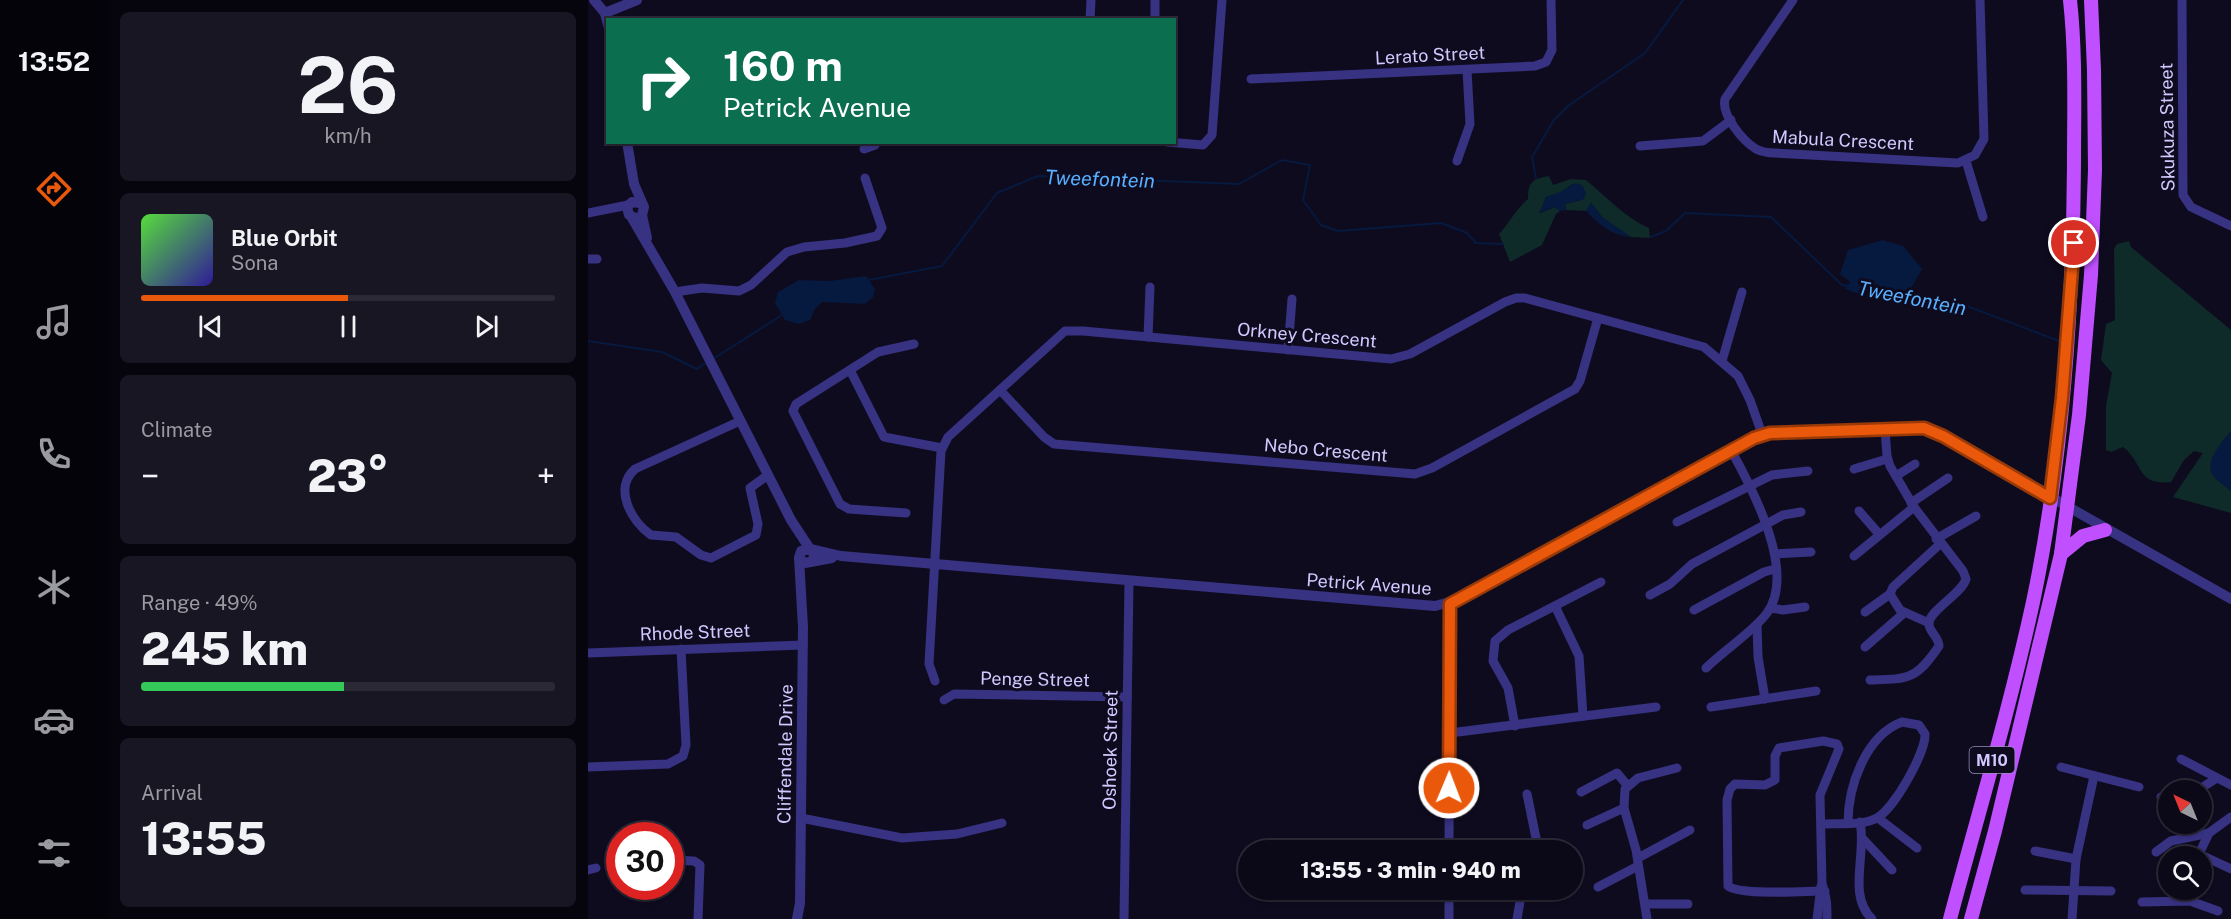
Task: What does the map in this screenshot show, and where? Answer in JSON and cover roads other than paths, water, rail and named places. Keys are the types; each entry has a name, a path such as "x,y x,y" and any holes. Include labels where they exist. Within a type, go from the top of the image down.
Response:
{"main road":[{"name":"M10","path":"1950,919 2033,601 2050,498 2062,398 2074,243 2074,43 2070,0"},
{"name":"M10","path":"1971,919 1995,831 2061,554 2082,394 2091,275 2095,137 2091,0"},
{"path":"2061,554 2083,536 2105,530"}],"street":[{"path":"594,0 606,18"},
{"path":"605,13 636,0"},
{"path":"1090,18 1091,0"},
{"path":"1176,143 1203,145 1212,135 1222,0"},
{"name":"Lerato Street","path":"1251,79 1535,66 1546,62 1552,50 1551,0"},
{"path":"1640,146 1703,141 1731,120 1724,108 1727,95 1793,0"},
{"path":"1980,0 1984,139 1978,152 1966,161 1983,217"},
{"name":"Skukuza Street","path":"2182,0 2183,195 2191,207 2231,226"},
{"path":"1155,18 1156,1"},
{"path":"1457,161 1470,124 1467,70"},
{"name":"Mabula Crescent","path":"1731,120 1754,147 1768,153 1952,163 1966,161"},
{"path":"627,144 634,184 633,204"},
{"path":"864,149 875,145"},
{"path":"675,292 702,288 732,291 745,289 787,252 804,247 871,239 881,232 882,225 865,178"},
{"path":"633,204 644,207 635,216 591,212 633,204"},
{"name":"Cliffendale Drive","path":"635,216 808,555 802,589 801,818 797,919"},
{"path":"1148,337 1150,287"},
{"path":"1722,361 1742,292"},
{"name":"Orkney Crescent","path":"942,448 948,437 1065,331 1398,358 1518,297 1699,345 1738,376 1762,434"},
{"path":"1288,350 1292,299"},
{"name":"Nebo Crescent","path":"1000,390 1044,437 1054,444 1415,474 1432,468 1575,389 1580,381 1598,318"},
{"path":"906,513 849,509 840,504 793,415 796,404 885,349 914,344"},
{"path":"850,370 884,437 942,448 929,664 935,681"},
{"path":"740,421 635,469 624,482 623,492 628,505 639,524 651,536 676,537 705,558 711,558 756,535 758,524 750,489 768,475"},
{"name":"Petrick Avenue","path":"808,555 1411,605 1450,604 1762,434 1914,428 1931,430 2231,599"},
{"path":"1885,429 1887,459 1912,505 1938,542 1964,571 1966,582 1929,623"},
{"path":"1706,668 1758,624 1771,608 1775,591 1775,554 1767,524 1731,450"},
{"path":"1854,469 1887,459"},
{"path":"1896,476 1915,464"},
{"path":"1677,522 1750,485 1781,473 1808,471"},
{"path":"1854,556 1912,505 1948,478"},
{"path":"1859,511 1879,534"},
{"path":"1650,595 1670,584 1692,564 1783,515 1800,512"},
{"path":"1865,612 1890,594 1893,587 1938,542 1976,516"},
{"path":"1775,554 1811,552"},
{"path":"1694,610 1764,572 1775,569"},
{"name":"Oshoek Street","path":"1124,919 1128,582"},
{"path":"1515,726 1508,688 1493,661 1493,647 1508,630 1601,582"},
{"path":"1870,680 1905,679 1912,676 1939,646 1929,623 1904,613 1893,602 1890,594"},
{"path":"1449,840 1450,604"},
{"path":"1555,606 1579,656 1583,716"},
{"path":"1771,608 1783,610 1805,607"},
{"path":"1865,647 1904,613"},
{"path":"1758,624 1758,657 1765,699"},
{"name":"Rhode Street","path":"588,653 803,645"},
{"path":"588,767 668,764 683,756 686,745 681,649"},
{"path":"1711,707 1816,691"},
{"name":"Penge Street","path":"944,700 954,694 1128,697"},
{"path":"1450,733 1656,707"},
{"path":"1822,824 1848,823 1860,822 1878,818 1900,789 1923,750 1925,734 1923,729 1914,723 1902,723 1879,735 1852,786 1848,801 1848,823"},
{"path":"1817,919 1822,888 1820,795 1838,756 1839,746 1834,742 1823,741 1782,747 1776,753 1776,777 1773,782 1765,785 1738,784 1730,789 1727,800 1728,886 1732,890 1822,888"},
{"path":"2181,759 2231,785"},
{"path":"2061,767 2139,787"},
{"path":"1627,785 1638,778 1677,768"},
{"path":"1581,792 1617,773 1627,785 1624,808 1638,862 1647,919"},
{"path":"2072,919 2076,859 2094,776"},
{"path":"2212,781 2217,778"},
{"path":"1527,794 1536,840"},
{"path":"1587,825 1624,808"},
{"path":"801,818 902,838 957,834 1002,823"},
{"path":"1878,818 1917,848"},
{"path":"2212,831 2230,819"},
{"path":"1860,822 1863,839 1860,897 1864,910 1872,919"},
{"path":"1598,887 1690,830"},
{"path":"2156,852 2171,841 2204,834"},
{"path":"1863,839 1892,870"},
{"path":"2035,851 2076,859"},
{"path":"684,861 694,861 700,865 698,919"},
{"path":"2212,861 2231,869"},
{"path":"1822,888 1827,919"},
{"path":"2025,890 2111,891"},
{"path":"1449,900 1449,919"},
{"path":"1517,919 1520,900"},
{"path":"2142,902 2190,901 2218,911"},
{"path":"1646,904 1688,904"}],"water":[{"path":"1575,183 1582,185 1586,193 1584,199 1565,204 1566,210 1560,211 1554,207 1539,213 1546,197 1561,192"},
{"path":"1591,203 1603,218 1631,237 1617,234 1601,225 1586,211"},
{"path":"1883,240 1903,246 1922,269 1905,299 1890,301 1875,287 1864,283 1860,294 1845,289 1850,282 1840,274 1848,250"},
{"path":"866,276 875,289 873,297 865,304 822,302 815,309 810,320 799,324 785,320 775,303 778,292 799,280 830,281"},
{"path":"2231,431 2231,491 2215,478 2210,466 2214,453"}],"waterway":[{"path":"1536,178 1532,157 1554,120 1568,106 1645,53 1683,0"},
{"name":"Tweefontein","path":"869,280 942,266 997,193 1038,176 1239,184 1282,160 1310,165 1303,200 1321,225 1338,231 1441,223 1467,233 1476,243 1503,244"},
{"name":"Tweefontein","path":"1651,237 1666,231 1685,213 1771,217 1842,285 1849,286"},
{"name":"Tweefontein","path":"1860,287 1881,291"},
{"name":"Tweefontein","path":"1905,295 1959,303 2059,341"},
{"name":"Tweefontein","path":"713,359 782,315"},
{"name":"Tweefontein","path":"588,341 662,352 697,369 706,363"}]}
